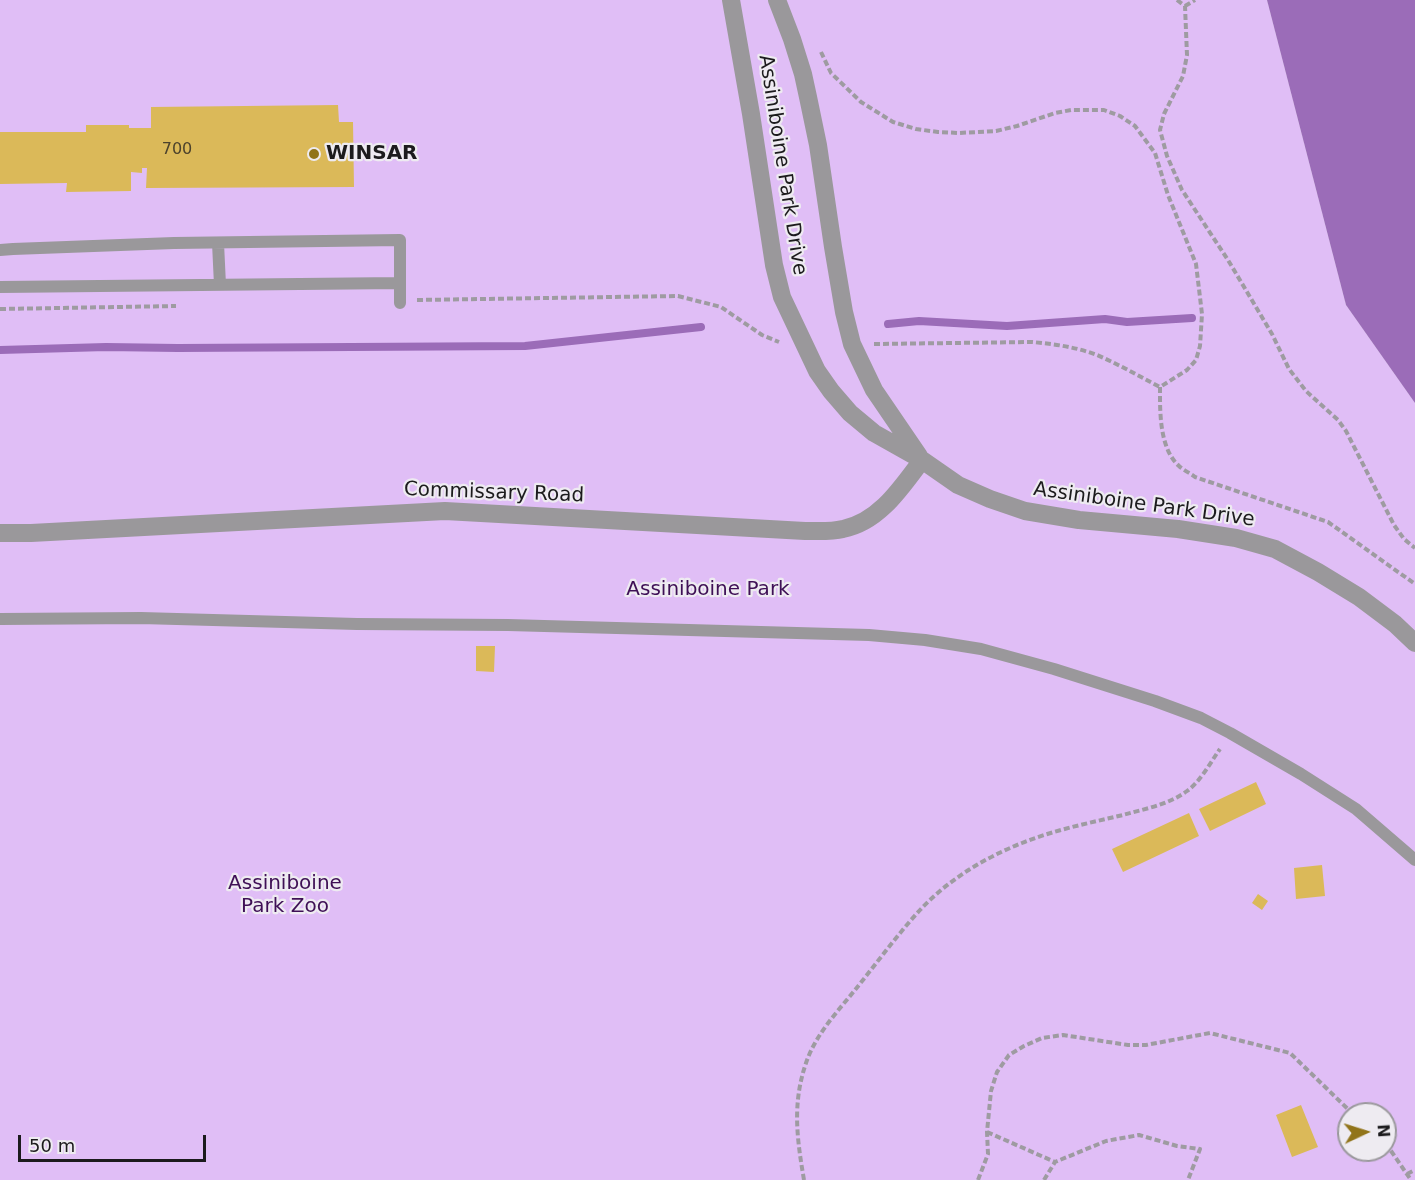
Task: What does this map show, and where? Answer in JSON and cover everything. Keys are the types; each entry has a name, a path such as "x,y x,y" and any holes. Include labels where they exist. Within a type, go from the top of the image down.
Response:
{"street":[{"name":"Assiniboine Park Drive","path":"731,0 774,265 782,297 817,371 850,413 874,434 922,460 958,485 1024,511 1079,520 1178,529 1236,538 1275,549 1359,597 1395,624 1415,643"},
{"name":"Assiniboine Park Drive","path":"777,0 803,74 818,145 842,301 852,344 874,390 922,460"},
{"name":"Commissary Road","path":"0,533 425,511 805,531 842,530 856,525 888,504 922,460"}],"lane":[{"path":"0,250 400,240 400,303"},
{"path":"218,243 220,285"},
{"path":"0,287 400,283"},
{"path":"0,619 141,618 869,635 925,640 981,649 1054,669 1201,718 1301,774 1356,809 1415,860"}],"path":[{"path":"1177,0 1185,6"},
{"path":"1185,6 1195,0"},
{"path":"1185,6 1187,55 1183,76 1164,114 1160,130 1167,156 1182,190 1234,270 1272,334 1289,369 1306,391 1338,420 1346,431 1394,525 1404,539 1415,548"},
{"path":"818,45 831,73 861,102 893,122 916,129 959,133 996,131 1071,110 1104,110 1120,116 1135,126 1155,153 1168,195 1196,264 1202,314 1200,346 1196,360 1186,370 1160,387"},
{"path":"400,303 418,299 678,296 721,307 762,335 777,342 802,343"},
{"path":"0,309 186,306"},
{"path":"852,344 1032,342 1050,344 1096,355 1160,387"},
{"path":"1160,387 1163,432 1168,452 1178,465 1195,477 1328,522 1415,584"},
{"path":"804,1180 796,1128 796,1105 800,1082 814,1043 920,910 966,871 1022,843 1052,832 1175,799 1189,790 1206,770 1230,733"},
{"path":"978,1180 988,1154 987,1132 991,1091 998,1072 1008,1055 1042,1038 1063,1035 1128,1045 1146,1045 1210,1033 1290,1053 1341,1102"},
{"path":"987,1132 1055,1162"},
{"path":"1044,1180 1055,1162 1106,1141 1139,1135 1178,1146 1200,1149 1188,1180"},
{"path":"1397,1160 1411,1180"},
{"path":"1407,1174 1415,1170"}],"green space":[{"name":"Assiniboine Park","path":"0,0 1267,0 1346,305 1415,403 1415,1180 0,1180"}],"shaded area":[{"path":"1267,0 1415,0 1415,403 1346,305"}],"building":[{"path":"338,105 339,122 353,122 354,187 146,188 147,168 142,168 142,173 131,172 131,191 66,192 67,183 0,184 0,132 86,132 86,125 129,125 129,128 151,128 151,107"},
{"path":"476,646 495,646 494,672 476,671"},
{"path":"1256,782 1266,804 1210,831 1199,809"},
{"path":"1189,813 1199,836 1123,872 1112,849"},
{"path":"1322,865 1325,896 1296,899 1294,868"},
{"path":"1258,894 1268,901 1262,910 1252,903"},
{"path":"1301,1105 1318,1147 1292,1157 1276,1115"}],"waterway":[{"path":"888,324 919,321 1007,326 1105,319 1127,322 1192,318"},
{"path":"0,350 106,347 525,346 701,327"}],"place":[{"name":"WINSAR","path":"314,154"}],"park label":[{"name":"Assiniboine Park Zoo","path":"285,896"}]}
